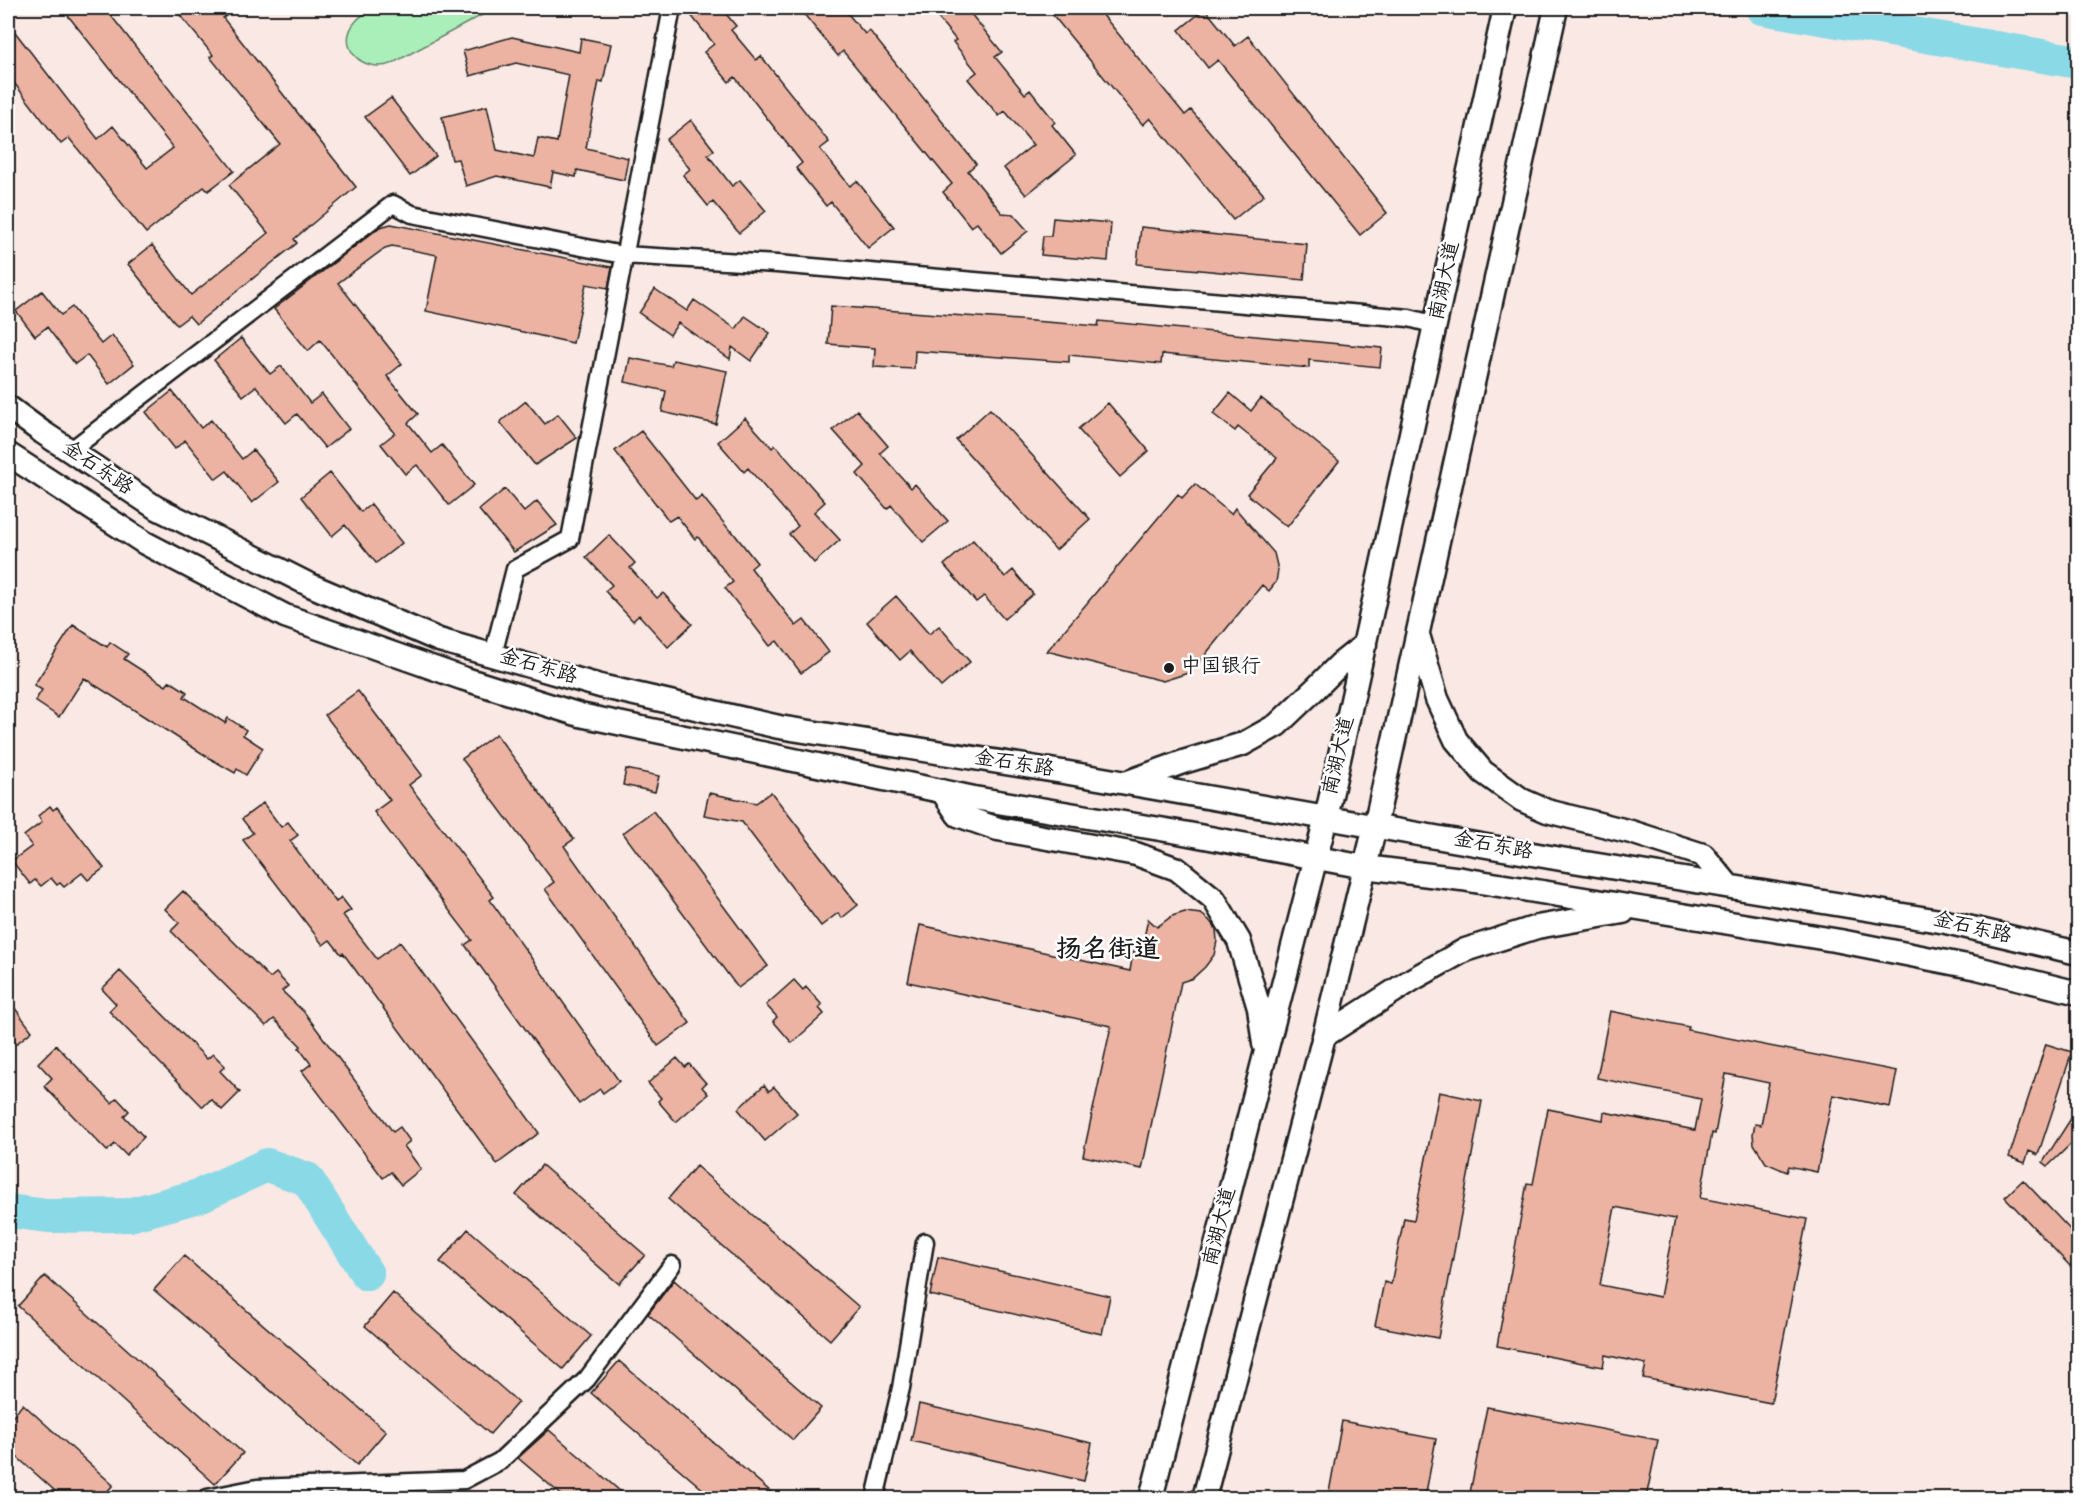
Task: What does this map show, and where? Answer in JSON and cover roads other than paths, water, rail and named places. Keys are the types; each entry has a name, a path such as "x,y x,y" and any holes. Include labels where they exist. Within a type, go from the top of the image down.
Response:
{"main road":[{"name":"南湖大道","path":"1151,1498 1326,818 1505,8"},
{"path":"1204,1498 1324,1036 1375,826 1556,8"},
{"name":"金石东路","path":"8,407 154,507 310,585 439,640 600,686 779,727 1126,783 1946,922 2079,953"},
{"name":"金石东路","path":"8,454 145,543 285,616 462,678 580,715 942,791 1365,867 1462,879 1851,943 1977,968 2079,993"},
{"path":"1418,634 1437,699 1456,740 1483,772 1522,800 1547,811 1631,832 1703,855 1728,885"},
{"path":"1126,783 1183,762 1243,744 1277,725 1340,664 1365,644"},
{"path":"942,791 958,814 998,829 1136,854 1177,869 1214,899 1239,941 1251,975 1266,1054"},
{"path":"1324,1036 1413,979 1465,950 1538,927 1645,909"}],"street":[{"path":"493,655 515,569 570,539 672,8"},
{"path":"70,451 393,204 412,214 623,255 777,264 1409,318 1436,325"},
{"path":"875,1498 901,1388 925,1242"},
{"path":"207,1498 257,1488 405,1491 464,1480 500,1461 587,1379 672,1265"}],"waterway":[{"path":"1762,8 2078,62"},
{"path":"8,1211 48,1216 129,1215 199,1196 267,1165 307,1179 367,1274"}],"place":[{"name":"中国银行","path":"1169,668"}],"district":[{"name":"扬名街道","path":"1108,951"}]}
